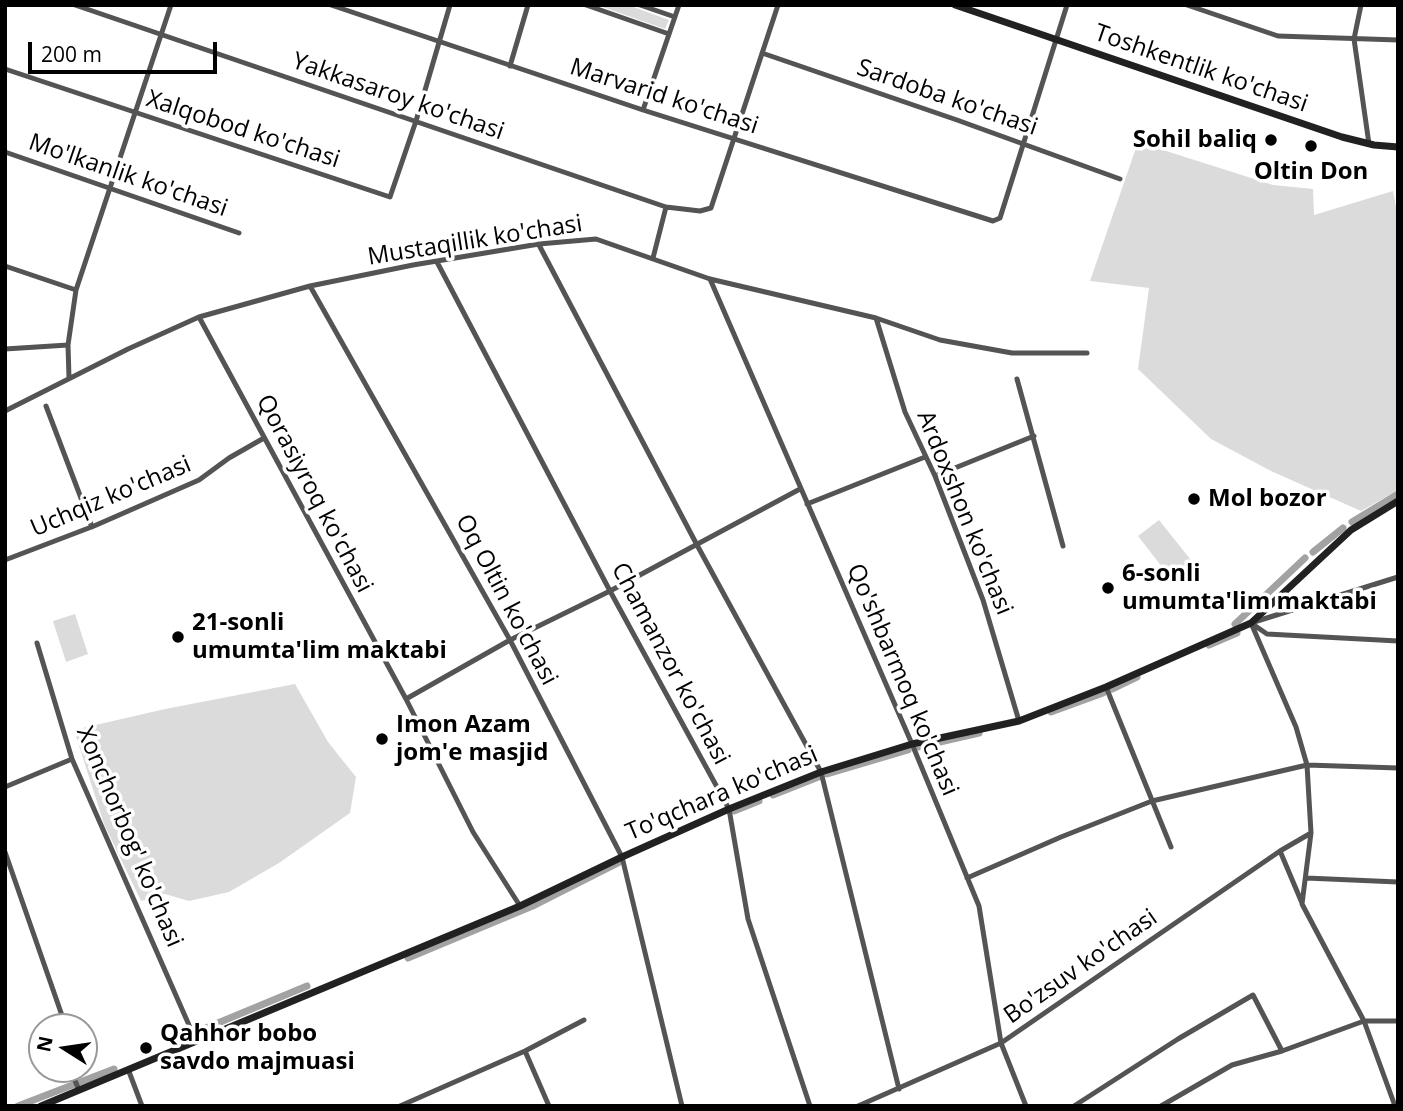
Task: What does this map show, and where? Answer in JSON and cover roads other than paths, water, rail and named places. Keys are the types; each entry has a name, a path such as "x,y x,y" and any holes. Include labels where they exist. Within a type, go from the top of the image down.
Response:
{"street":[{"name":"Yakkasaroy ko'chasi","path":"75,5 666,207 701,211 710,208 734,138"},
{"path":"69,378 68,345 76,290 112,189 171,5"},
{"name":"Marvarid ko'chasi","path":"331,5 643,110 987,220 1000,218 1022,143"},
{"path":"416,121 450,5"},
{"path":"510,65 528,5"},
{"path":"586,5 669,34"},
{"path":"639,5 675,17"},
{"path":"643,110 679,5"},
{"path":"734,138 778,5"},
{"name":"Toshkentlik ko'chasi","path":"954,5 1369,144 1398,147"},
{"path":"1022,143 1067,5"},
{"path":"1187,5 1278,36 1398,40"},
{"path":"1361,5 1354,39 1369,144"},
{"name":"Sardoba ko'chasi","path":"762,53 1120,179"},
{"name":"Xalqobod ko'chasi","path":"5,69 390,197 416,121"},
{"name":"Mo'lkanlik ko'chasi","path":"5,152 239,233"},
{"path":"653,258 666,207"},
{"name":"Mustaqillik ko'chasi","path":"5,411 199,317 310,286 539,244 596,239 710,279 876,318 940,340 1012,353 1087,353"},
{"path":"539,244 697,545 821,772 899,1089"},
{"name":"Chamanzor ko'chasi","path":"437,262 610,591 729,809 748,919 810,1106"},
{"path":"5,266 76,290"},
{"name":"Qo'shbarmoq ko'chasi","path":"710,279 912,744 979,906 1001,1043 1026,1106"},
{"name":"Oq Oltin ko'chasi","path":"310,286 510,640 622,857 682,1106"},
{"name":"Qorasiyroq ko'chasi","path":"199,317 405,699 473,832 520,906"},
{"name":"Ardoxshon ko'chasi","path":"876,318 905,412 935,477 983,600 1019,720"},
{"path":"5,349 68,345"},
{"path":"1017,379 1063,546"},
{"path":"46,406 92,527"},
{"path":"935,477 1034,436"},
{"name":"Uchqiz ko'chasi","path":"5,561 92,527 199,480 229,458 264,438"},
{"path":"807,504 925,457"},
{"path":"405,699 510,640 610,591 800,489"},
{"name":"To'qchara ko'chasi","path":"41,1106 520,906 729,809 821,772 912,744 1019,720 1106,687 1251,623 1351,530 1398,501"},
{"path":"1251,623 1398,577"},
{"path":"1251,623 1267,634 1398,641"},
{"path":"1251,623 1296,727 1307,765 1311,833 1302,904"},
{"name":"Xonchorbog' ko'chasi","path":"37,643 72,759 197,1041"},
{"path":"1106,687 1171,847"},
{"path":"5,787 72,759"},
{"path":"967,878 1061,837 1152,802 1307,765 1398,768"},
{"name":"Bo'zsuv ko'chasi","path":"859,1106 1001,1043 1280,851 1311,833"},
{"path":"1280,851 1302,904 1364,1020 1395,1106"},
{"path":"5,852 61,1013"},
{"path":"1306,878 1398,882"},
{"path":"1074,1106 1178,1039 1253,995 1283,1051"},
{"path":"400,1106 525,1051 584,1020"},
{"path":"1161,1106 1232,1065 1283,1051 1364,1020 1398,1021"},
{"path":"525,1051 550,1106"},
{"path":"128,1069 142,1106"},
{"path":"76,1083 79,1090"}],"waterway":[{"path":"1352,522 1398,494"},
{"path":"1313,552 1343,528"},
{"path":"1235,624 1305,558"},
{"path":"1209,645 1237,633"},
{"path":"1112,689 1137,677"},
{"path":"1051,712 1103,693"},
{"path":"918,747 979,733"},
{"path":"827,774 908,750"},
{"path":"773,795 821,776"},
{"path":"734,811 759,801"},
{"path":"408,958 535,905 618,863"},
{"path":"177,1040 307,986"},
{"path":"18,1106 114,1069"}],"place":[{"name":"Sohil baliq","path":"1271,140"},
{"name":"Oltin Don","path":"1311,146"},
{"name":"Mol bozor","path":"1194,499"},
{"name":"6-sonli umumta'lim maktabi","path":"1108,588"},
{"name":"21-sonli umumta'lim maktabi","path":"178,637"},
{"name":"Imon Azam jom'e masjid","path":"382,739"},
{"name":"Qahhor bobo savdo majmuasi","path":"146,1048"}]}
